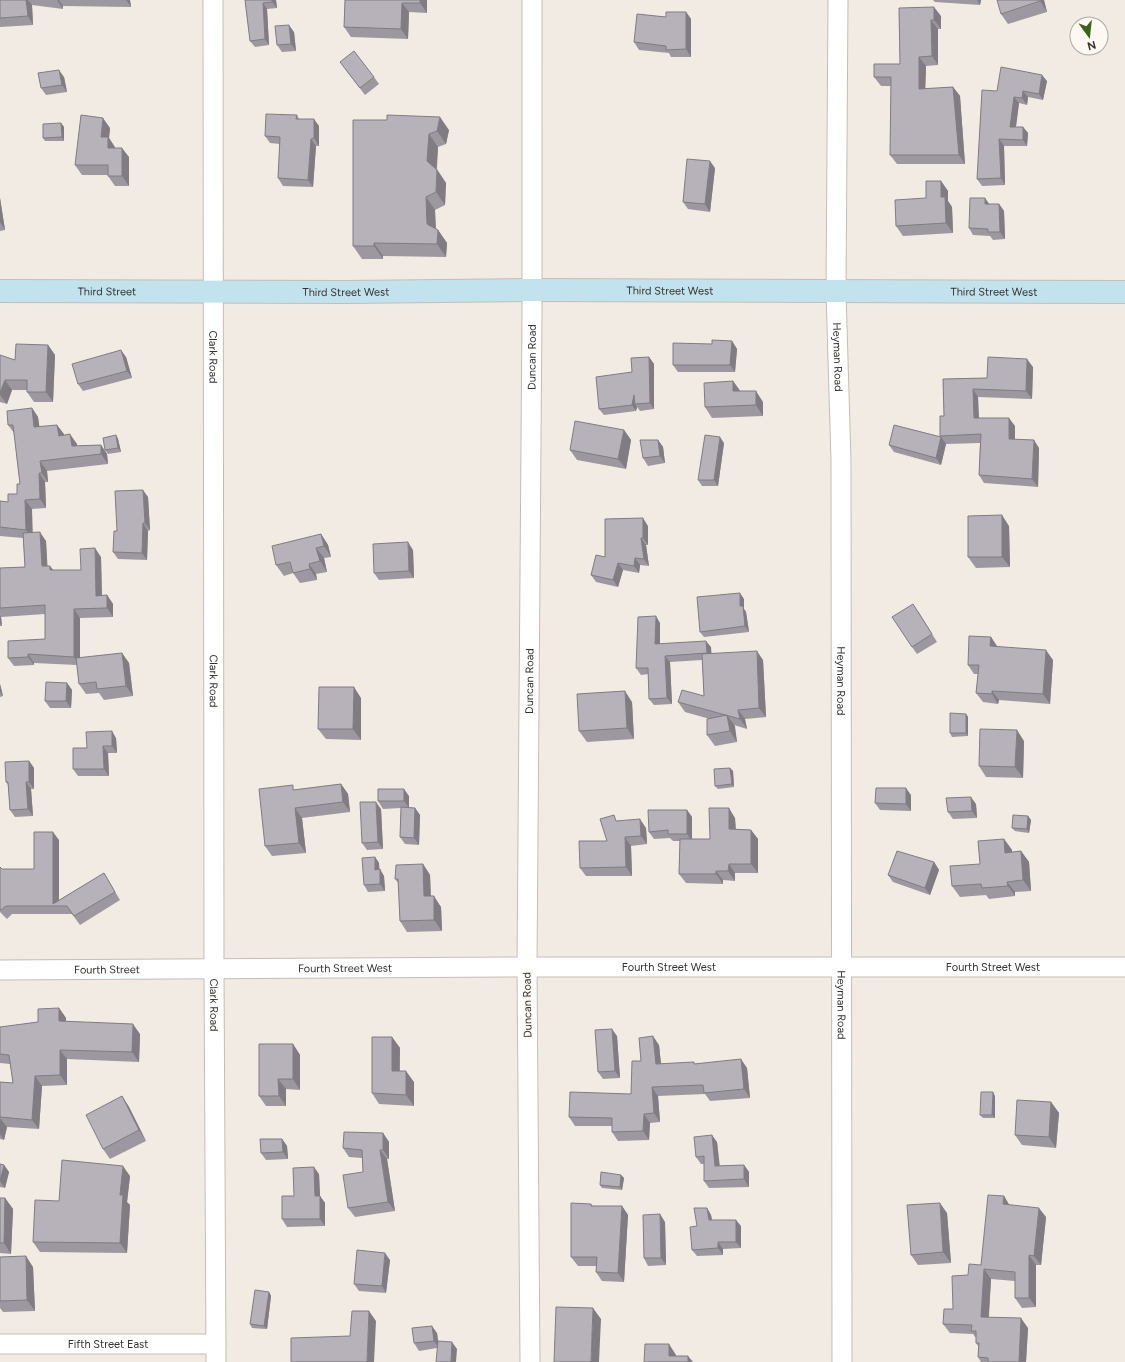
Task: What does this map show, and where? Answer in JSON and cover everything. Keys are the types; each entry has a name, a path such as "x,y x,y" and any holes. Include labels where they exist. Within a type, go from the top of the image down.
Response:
{"main road":[{"name":"Third Street West","path":"215,292 532,290 1125,292"},
{"name":"Third Street","path":"0,291 215,292"}],"street":[{"name":"Clark Road","path":"213,0 215,292 214,969 216,1353"},
{"name":"Duncan Road","path":"530,1362 526,967 532,290 532,0"},
{"name":"Heyman Road","path":"838,0 836,292 841,461 842,1362"},
{"name":"Fourth Street West","path":"214,969 526,967 1125,967"},
{"name":"Fourth Street","path":"0,970 214,969"},
{"name":"Fifth Street East","path":"0,1344 216,1353"}],"building":[{"path":"0,0 26,0 28,16 0,18"},
{"path":"245,0 272,0 272,2 263,3 265,39 250,41"},
{"path":"345,0 420,0 420,3 402,3 401,29 344,27"},
{"path":"997,0 1040,0 1040,1 1001,14"},
{"path":"934,7 934,20 931,20 932,56 919,57 919,89 953,87 959,155 890,155 891,77 874,77 874,64 900,64 899,8"},
{"path":"666,12 686,12 686,49 666,50 666,46 634,42 637,14 666,17"},
{"path":"289,25 291,44 277,45 275,26"},
{"path":"354,51 374,77 360,88 340,62"},
{"path":"1001,67 1042,75 1039,94 1023,91 1022,98 1014,97 1010,127 1023,127 1023,140 999,139 1001,178 977,179 982,90 997,91"},
{"path":"59,70 62,85 41,88 38,73"},
{"path":"266,114 297,115 296,119 314,119 314,138 311,139 308,180 278,178 280,137 265,136"},
{"path":"81,115 103,118 101,137 108,137 108,148 122,148 122,176 108,176 108,165 75,165"},
{"path":"387,115 440,117 437,131 429,134 427,161 437,170 436,192 426,197 427,224 438,230 437,244 374,243 374,246 353,246 353,120 387,120"},
{"path":"61,123 62,137 43,138 43,124"},
{"path":"687,159 710,161 705,204 683,202"},
{"path":"926,181 941,181 941,197 945,197 946,223 896,226 895,200 926,198"},
{"path":"970,198 985,198 985,204 999,204 1000,232 988,232 988,229 969,228"},
{"path":"712,340 732,341 730,365 673,365 673,343 712,344"},
{"path":"16,344 48,345 46,392 27,392 27,380 5,380 0,393 0,355 15,360"},
{"path":"121,350 127,371 78,384 72,364"},
{"path":"649,357 650,403 635,404 634,395 632,405 599,409 596,377 632,372 631,358"},
{"path":"988,357 1027,359 1026,391 973,389 974,418 1009,418 1009,439 1034,440 1032,479 979,475 981,434 940,436 940,416 944,416 943,379 987,378"},
{"path":"733,381 733,391 756,391 756,405 705,407 704,383"},
{"path":"32,408 34,427 57,425 59,436 70,434 72,446 101,445 101,454 40,461 42,473 39,473 40,499 25,500 26,530 0,527 0,501 8,502 8,494 17,494 17,484 20,484 13,425 8,425 7,411"},
{"path":"575,421 624,430 618,459 570,450"},
{"path":"894,425 941,437 936,458 889,445"},
{"path":"116,435 118,448 105,450 103,438"},
{"path":"705,435 720,437 714,480 698,480"},
{"path":"640,440 658,440 660,456 643,458"},
{"path":"143,490 145,523 143,523 142,553 113,552 114,531 117,531 115,491"},
{"path":"1002,515 1002,557 968,557 968,516"},
{"path":"643,518 643,538 641,538 644,559 635,558 634,566 618,563 613,580 591,575 596,555 605,557 605,519"},
{"path":"40,532 42,566 50,566 50,570 81,570 80,549 95,548 96,596 107,595 107,608 74,609 74,657 28,654 28,657 8,658 8,641 45,639 45,605 0,608 0,568 25,567 23,533"},
{"path":"321,534 324,546 316,548 320,561 309,564 310,569 293,573 290,562 276,565 272,546"},
{"path":"408,542 409,571 374,573 373,544"},
{"path":"740,593 740,606 743,606 745,626 700,632 697,597"},
{"path":"913,604 932,634 912,647 892,617"},
{"path":"656,616 655,644 706,641 707,653 665,656 667,698 649,699 648,668 636,668 638,617"},
{"path":"969,636 991,637 990,646 1046,650 1043,694 992,691 992,694 976,693 979,665 968,665"},
{"path":"757,651 759,708 738,710 740,719 678,702 682,690 704,696 702,654"},
{"path":"122,653 126,686 97,689 96,682 79,684 76,658"},
{"path":"46,682 67,683 66,701 45,701"},
{"path":"319,687 354,687 353,729 318,729"},
{"path":"625,691 627,728 579,731 577,694"},
{"path":"950,713 966,714 966,733 950,733"},
{"path":"727,715 730,731 707,735 707,719"},
{"path":"980,729 1017,730 1015,767 979,766"},
{"path":"112,731 112,746 103,746 104,769 73,769 73,748 87,748 86,732"},
{"path":"29,761 29,782 26,782 28,809 10,810 5,762"},
{"path":"730,768 732,784 715,786 714,769"},
{"path":"341,784 343,802 295,808 299,843 265,846 259,789 293,785 293,790"},
{"path":"876,788 906,788 906,804 875,803"},
{"path":"378,789 404,789 404,801 378,801"},
{"path":"971,797 972,811 948,812 946,798"},
{"path":"360,802 376,802 378,842 362,843"},
{"path":"401,807 415,808 414,838 400,837"},
{"path":"709,808 729,808 729,829 751,830 751,864 729,864 728,871 716,871 716,874 679,874 680,839 710,839"},
{"path":"648,810 687,810 687,834 668,834 668,830 649,832"},
{"path":"614,815 616,821 640,819 641,836 625,837 626,867 580,868 579,841 607,841 600,819"},
{"path":"1013,815 1028,816 1027,829 1012,828"},
{"path":"34,832 53,832 53,904 104,873 115,892 74,916 67,906 6,906 1,910 0,867 2,869 34,869"},
{"path":"1004,839 1005,853 1021,851 1023,880 1007,882 1008,886 982,888 981,884 952,886 950,866 980,864 978,841"},
{"path":"897,851 934,862 925,888 888,875"},
{"path":"375,857 375,870 380,869 380,884 364,885 362,858"},
{"path":"423,864 424,896 434,896 434,920 400,921 398,879 395,879 396,865"},
{"path":"59,1008 59,1021 133,1024 132,1052 60,1050 60,1075 35,1076 32,1120 0,1117 0,1082 13,1083 9,1055 0,1054 0,1027 38,1022 38,1009"},
{"path":"612,1029 615,1071 598,1072 595,1030"},
{"path":"653,1036 656,1064 694,1062 694,1064 741,1059 744,1089 704,1093 703,1085 652,1087 654,1113 644,1114 643,1131 612,1132 612,1118 569,1117 570,1092 631,1094 632,1061 641,1061 639,1038"},
{"path":"372,1037 392,1037 392,1071 406,1071 406,1095 372,1093"},
{"path":"259,1044 293,1044 293,1079 278,1079 279,1096 259,1096"},
{"path":"981,1092 993,1092 992,1115 980,1115"},
{"path":"122,1096 139,1130 103,1149 86,1115"},
{"path":"1017,1100 1051,1102 1049,1137 1015,1135"},
{"path":"344,1132 383,1133 383,1150 380,1150 388,1202 348,1208 343,1175 363,1172 362,1150 343,1148"},
{"path":"712,1135 715,1166 744,1165 744,1179 704,1181 704,1156 696,1157 694,1137"},
{"path":"260,1139 282,1139 283,1152 261,1153"},
{"path":"62,1160 123,1166 120,1195 123,1195 120,1243 33,1242 35,1200 59,1201"},
{"path":"0,1164 4,1165 0,1181"},
{"path":"314,1167 315,1196 320,1196 320,1219 282,1219 282,1196 294,1196 293,1168"},
{"path":"601,1172 621,1175 620,1187 600,1185"},
{"path":"988,1195 1004,1196 1003,1204 1039,1208 1034,1256 1029,1255 1029,1298 1015,1298 1015,1272 984,1269 981,1317 1021,1318 1019,1362 988,1362 988,1358 978,1357 979,1343 976,1343 976,1331 971,1331 972,1325 943,1324 944,1309 953,1309 952,1276 968,1275 969,1264 981,1265"},
{"path":"0,1198 5,1198 4,1243 0,1243"},
{"path":"571,1203 591,1204 591,1206 622,1206 618,1273 596,1272 597,1257 571,1257"},
{"path":"940,1203 943,1252 911,1255 907,1205"},
{"path":"694,1208 707,1208 709,1220 736,1220 736,1242 718,1242 718,1248 692,1250 690,1227 697,1226"},
{"path":"660,1214 661,1258 644,1258 643,1215"},
{"path":"357,1250 385,1253 382,1286 354,1284"},
{"path":"26,1256 27,1300 0,1301 0,1257"},
{"path":"255,1290 269,1292 264,1326 250,1324"},
{"path":"556,1307 593,1308 591,1362 554,1362"},
{"path":"352,1311 369,1311 367,1362 291,1362 291,1338 350,1336"},
{"path":"432,1326 434,1341 414,1343 412,1328"},
{"path":"438,1341 452,1342 451,1362 436,1362"},
{"path":"645,1344 669,1344 669,1356 688,1356 688,1362 644,1362"}]}
